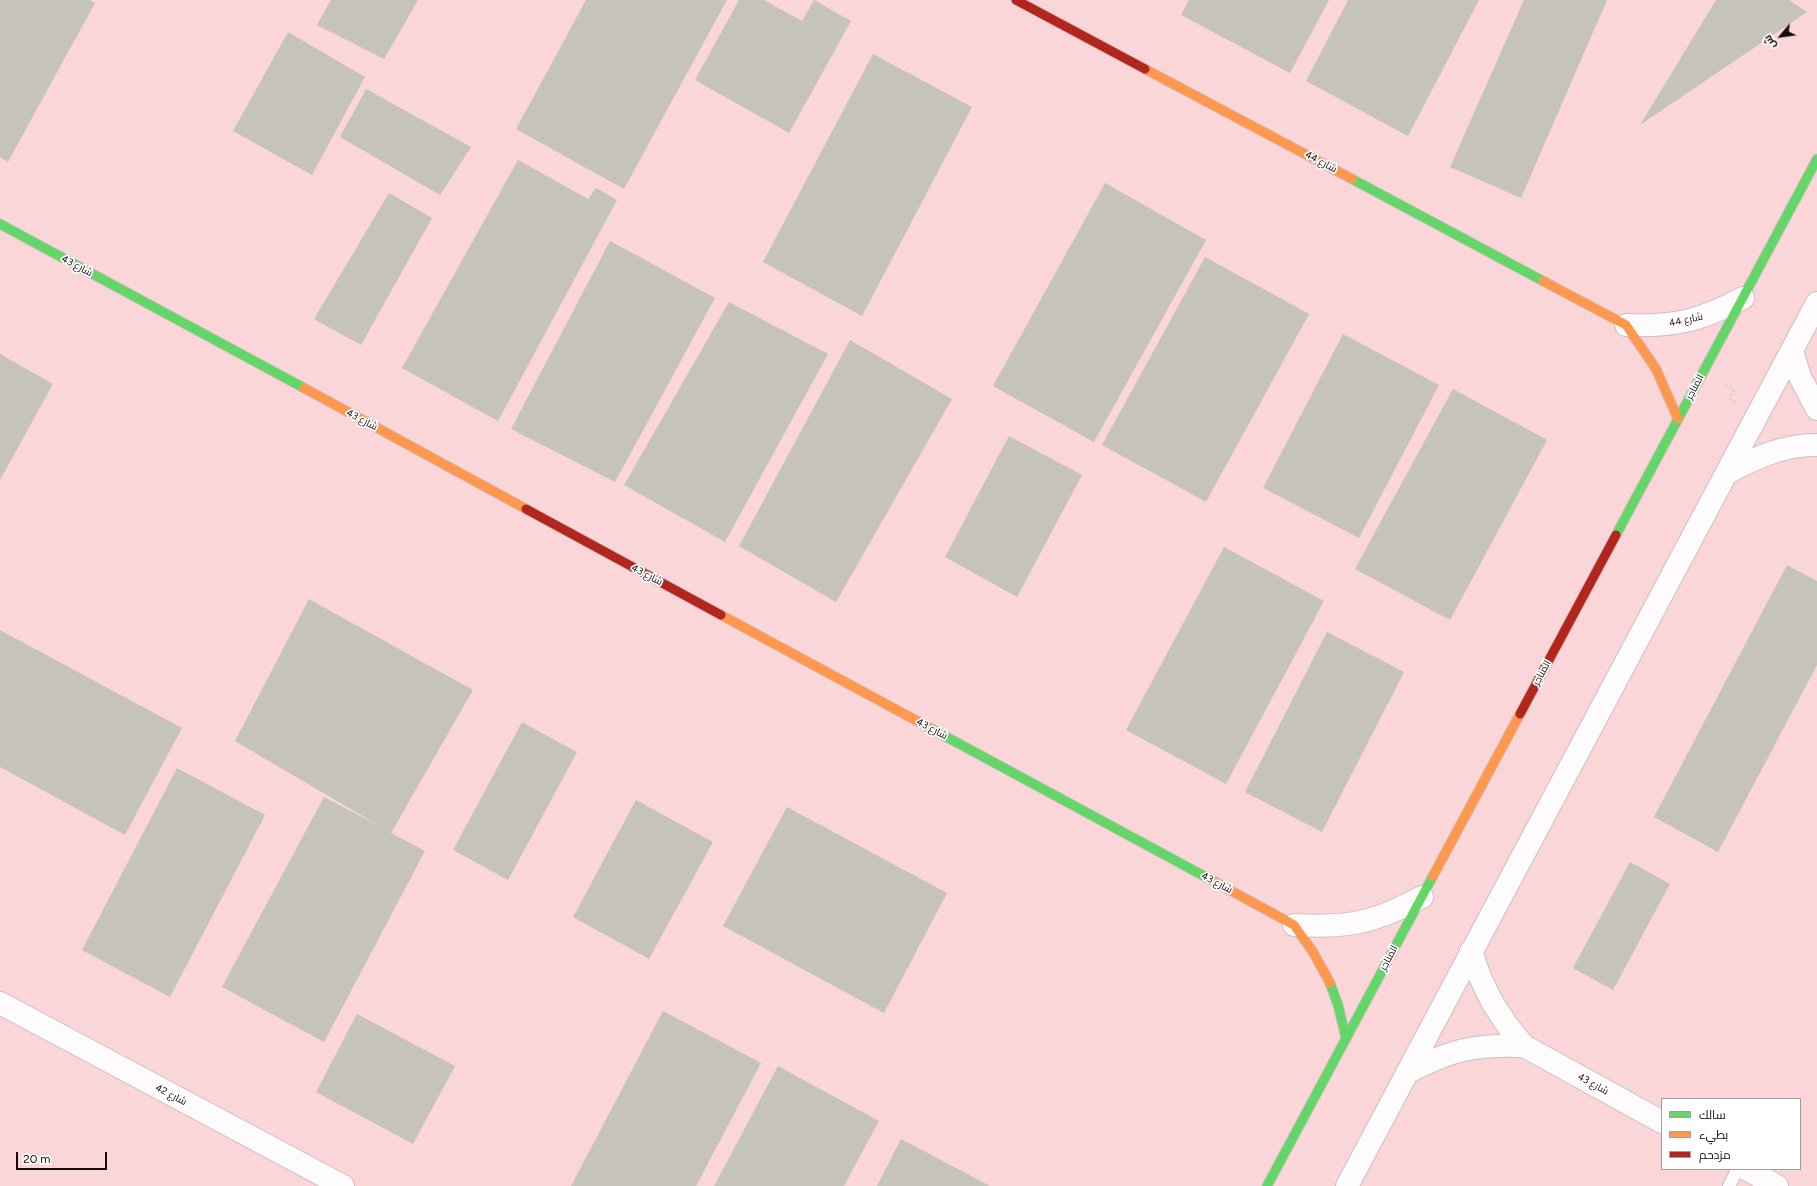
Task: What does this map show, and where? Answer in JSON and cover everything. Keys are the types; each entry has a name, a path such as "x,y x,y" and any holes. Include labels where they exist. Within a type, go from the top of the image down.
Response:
{"street":[{"name":"شارع 44","path":"1016,0 1626,325 1643,346 1658,369 1670,394 1678,419"},
{"name":"المناجر","path":"1267,1186 1817,159"},
{"name":"شارع 43","path":"0,224 1294,925 1314,950 1329,978 1340,1007 1346,1038"},
{"name":"شارع 44","path":"1626,325 1656,326 1687,322 1716,313 1743,298"},
{"path":"1347,1186 1817,303"},
{"path":"1792,351 1800,377 1817,409"},
{"path":"1727,472 1754,459 1783,449 1817,445"},
{"name":"شارع 43","path":"1294,925 1328,927 1361,923 1392,913 1422,897"},
{"name":"شارع 43","path":"1471,951 1480,977 1492,1002 1507,1025 1524,1046 1661,1121"},
{"name":"شارع 42","path":"0,1004 343,1186"},
{"name":"شارع 43","path":"1407,1073 1434,1059 1463,1049 1494,1045 1524,1046"},
{"path":"1748,1170 1777,1186"}],"lane":[{"path":"1729,1186 1737,1170"}],"path":[{"path":"1703,372 1734,389 1729,398 1758,415"}],"shaded area":[{"path":"0,0 1817,0 1817,1186 0,1186"}],"building":[{"path":"0,0 90,0 95,3 8,162 0,157"},
{"path":"331,0 418,0 384,59 317,25"},
{"path":"586,0 727,0 624,189 516,129"},
{"path":"739,0 764,0 802,21 814,0 851,21 789,133 695,80"},
{"path":"1189,0 1329,0 1290,73 1181,15"},
{"path":"1348,0 1479,0 1408,136 1306,81"},
{"path":"1524,0 1607,0 1521,198 1450,167"},
{"path":"1716,0 1789,0 1807,12 1640,125"},
{"path":"288,32 365,77 312,175 233,131"},
{"path":"873,54 972,107 862,316 763,262"},
{"path":"366,89 471,147 440,195 340,137"},
{"path":"518,160 588,199 596,188 617,200 498,421 402,368"},
{"path":"1105,183 1206,240 1094,442 993,386"},
{"path":"389,193 432,218 361,345 314,319"},
{"path":"610,241 715,298 615,482 511,429"},
{"path":"1205,257 1309,314 1206,502 1102,445"},
{"path":"729,302 828,354 725,542 624,485"},
{"path":"1343,334 1439,385 1359,538 1263,488"},
{"path":"850,340 952,399 836,602 739,546"},
{"path":"0,354 53,384 0,480"},
{"path":"1453,389 1547,440 1450,620 1355,569"},
{"path":"1009,436 1082,475 1017,597 945,557"},
{"path":"1224,547 1324,601 1226,784 1126,730"},
{"path":"1787,565 1817,581 1817,665 1718,852 1654,817"},
{"path":"309,599 473,690 391,833 425,851 324,1042 222,987 324,797 381,827 235,741"},
{"path":"0,630 182,728 125,835 0,767"},
{"path":"1327,632 1404,672 1322,832 1245,792"},
{"path":"522,722 577,752 508,880 453,850"},
{"path":"177,768 265,815 170,997 82,950"},
{"path":"636,800 713,842 649,959 573,917"},
{"path":"787,807 947,893 884,1013 723,926"},
{"path":"1630,862 1670,884 1613,990 1573,968"},
{"path":"663,1011 761,1063 696,1186 571,1186"},
{"path":"357,1014 455,1066 413,1144 316,1092"},
{"path":"778,1066 879,1121 844,1186 714,1186"},
{"path":"901,1139 990,1186 877,1186"}],"traffic: fast":[{"path":"1616,535 1817,159"},
{"path":"1352,179 1543,281"},
{"path":"0,224 304,388"},
{"path":"930,728 1215,882"},
{"path":"1267,1186 1433,876"},
{"path":"1330,983 1338,1005 1346,1038"}],"traffic: slow":[{"path":"1145,69 1352,179"},
{"path":"1543,281 1626,325 1656,369 1678,419"},
{"path":"304,388 526,509"},
{"path":"721,615 930,728"},
{"path":"1433,876 1520,714"},
{"path":"1215,882 1294,925 1313,952 1330,983"}],"traffic: jam":[{"path":"1016,0 1145,69"},
{"path":"526,509 721,615"},
{"path":"1520,714 1616,535"}]}
